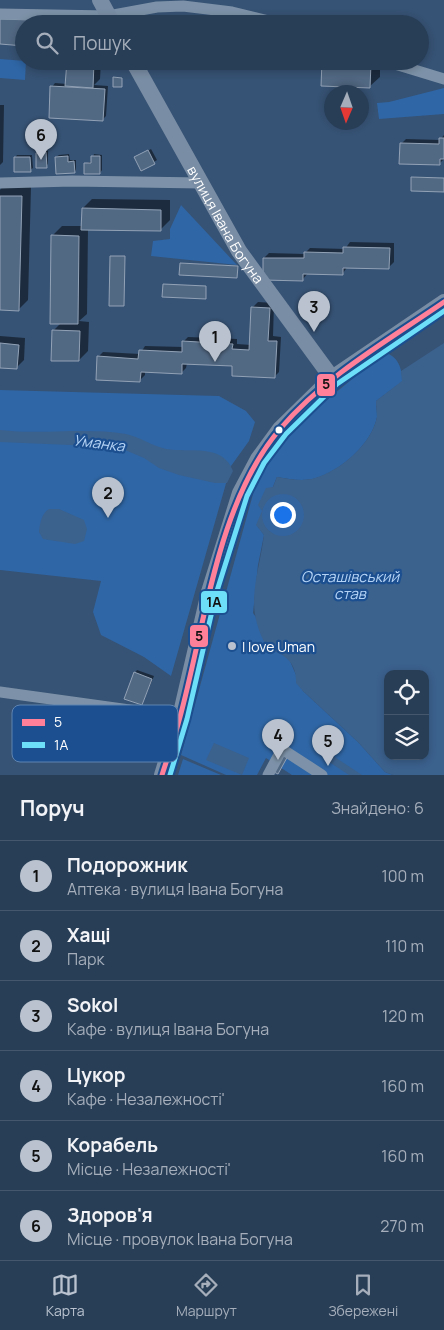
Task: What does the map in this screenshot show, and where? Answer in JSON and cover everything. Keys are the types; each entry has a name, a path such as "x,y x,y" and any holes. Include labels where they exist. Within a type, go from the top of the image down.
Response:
{"main road":[{"path":"100,0 108,15"},
{"name":"вулиця Івана Богуна","path":"139,70 239,251 332,378"},
{"path":"178,723 209,592 240,493 258,459 280,430 332,378 444,302"},
{"path":"162,775 166,762"}],"street":[{"path":"128,15 157,7 183,6 244,15"},
{"path":"0,14 18,15"},
{"path":"415,70 444,79"},
{"path":"0,183 72,181 201,183"},
{"path":"0,692 94,705"},
{"path":"269,772 282,749 322,775"}],"shaded area":[{"path":"0,59 15,60 15,70 26,70 25,80 0,78"},
{"path":"444,88 444,114 379,119 377,103 389,102"},
{"path":"181,205 237,265 151,256 153,241 170,239 170,229"},
{"path":"385,352 396,360 403,381 376,401 377,417 374,427 362,446 345,463 316,478 301,480 277,477 257,525 264,535 258,565 253,613 290,661 303,691 358,742 385,772 393,775 292,775 266,758 257,775 226,775 181,755 258,476 289,436 317,408"},
{"path":"0,390 219,396 246,411 255,422 249,441 231,466 171,676 144,657 101,635 93,612 101,581 0,570"},
{"path":"183,759 221,775 178,775"}],"water":[{"name":"Осташівський став","path":"444,343 444,775 393,775 385,772 358,742 296,683 296,676 289,660 268,649 260,634 254,606 254,593 264,535 256,525 262,511 258,505 266,488 273,487 277,477 306,480 325,474 344,463 354,455 369,437 377,417 376,401 402,381 401,371"},
{"name":"Уманка","path":"0,430 32,432 94,431 126,434 166,449 204,451 222,456 233,471 227,483 215,483 179,475 159,468 144,458 118,447 0,442"},
{"path":"49,509 59,509 84,520 87,529 84,541 75,544 43,539 39,532 40,523 44,514"},
{"path":"214,743 249,758 242,775 206,760"},
{"path":"327,752 362,775 349,775 323,758"}],"building":[{"path":"0,19 15,19 15,45 0,44"},
{"path":"66,70 94,70 93,88 65,86"},
{"path":"322,70 371,70 370,88 369,85 321,86"},
{"path":"113,77 122,78 122,87 113,87"},
{"path":"50,86 105,89 103,121 49,118"},
{"path":"439,138 444,138 444,159 440,159 440,165 399,164 400,143 439,144"},
{"path":"148,150 155,164 141,171 134,157"},
{"path":"46,152 47,168 36,168 36,153"},
{"path":"68,156 68,162 74,161 75,173 56,174 55,157"},
{"path":"91,156 100,156 100,174 84,174 84,163 91,163"},
{"path":"14,157 30,157 31,172 14,172"},
{"path":"411,177 444,178 444,192 411,191"},
{"path":"0,196 22,196 19,311 0,310"},
{"path":"82,208 161,210 161,231 81,230"},
{"path":"51,235 79,236 78,324 50,324"},
{"path":"343,247 390,248 389,269 343,268 343,275 303,274 303,281 263,280 263,258 304,258 304,252 343,253"},
{"path":"110,256 125,256 124,306 109,306"},
{"path":"180,263 238,266 237,278 179,275"},
{"path":"163,284 206,286 206,299 162,297"},
{"path":"251,307 270,308 268,341 277,341 275,378 232,376 232,366 182,364 182,374 141,372 140,382 96,380 97,356 138,359 139,350 182,352 182,341 233,344 232,349 249,350"},
{"path":"52,330 80,331 79,361 51,361"},
{"path":"0,343 19,345 17,369 0,368"},
{"path":"134,672 152,679 142,705 124,699"},
{"path":"282,749 289,754 278,774 270,770"}],"transit line":[{"name":"5","path":"178,724 206,605 227,529 241,492 259,459 280,429 317,392 379,345 444,302"},
{"name":"1А","path":"178,749 187,719 216,594 247,496 264,463 286,434 337,384 444,311"},
{"name":"5","path":"162,775 166,762"},
{"name":"1А","path":"170,775 174,762"}],"place":[{"name":"Здоров'я","path":"41,160"},
{"name":"Sokol","path":"314,332"},
{"name":"Подорожник","path":"215,362"},
{"name":"Хащі","path":"108,518"},
{"name":"I love Uman","path":"232,646"},
{"name":"Цукор","path":"278,760"},
{"name":"Корабель","path":"328,766"}]}
